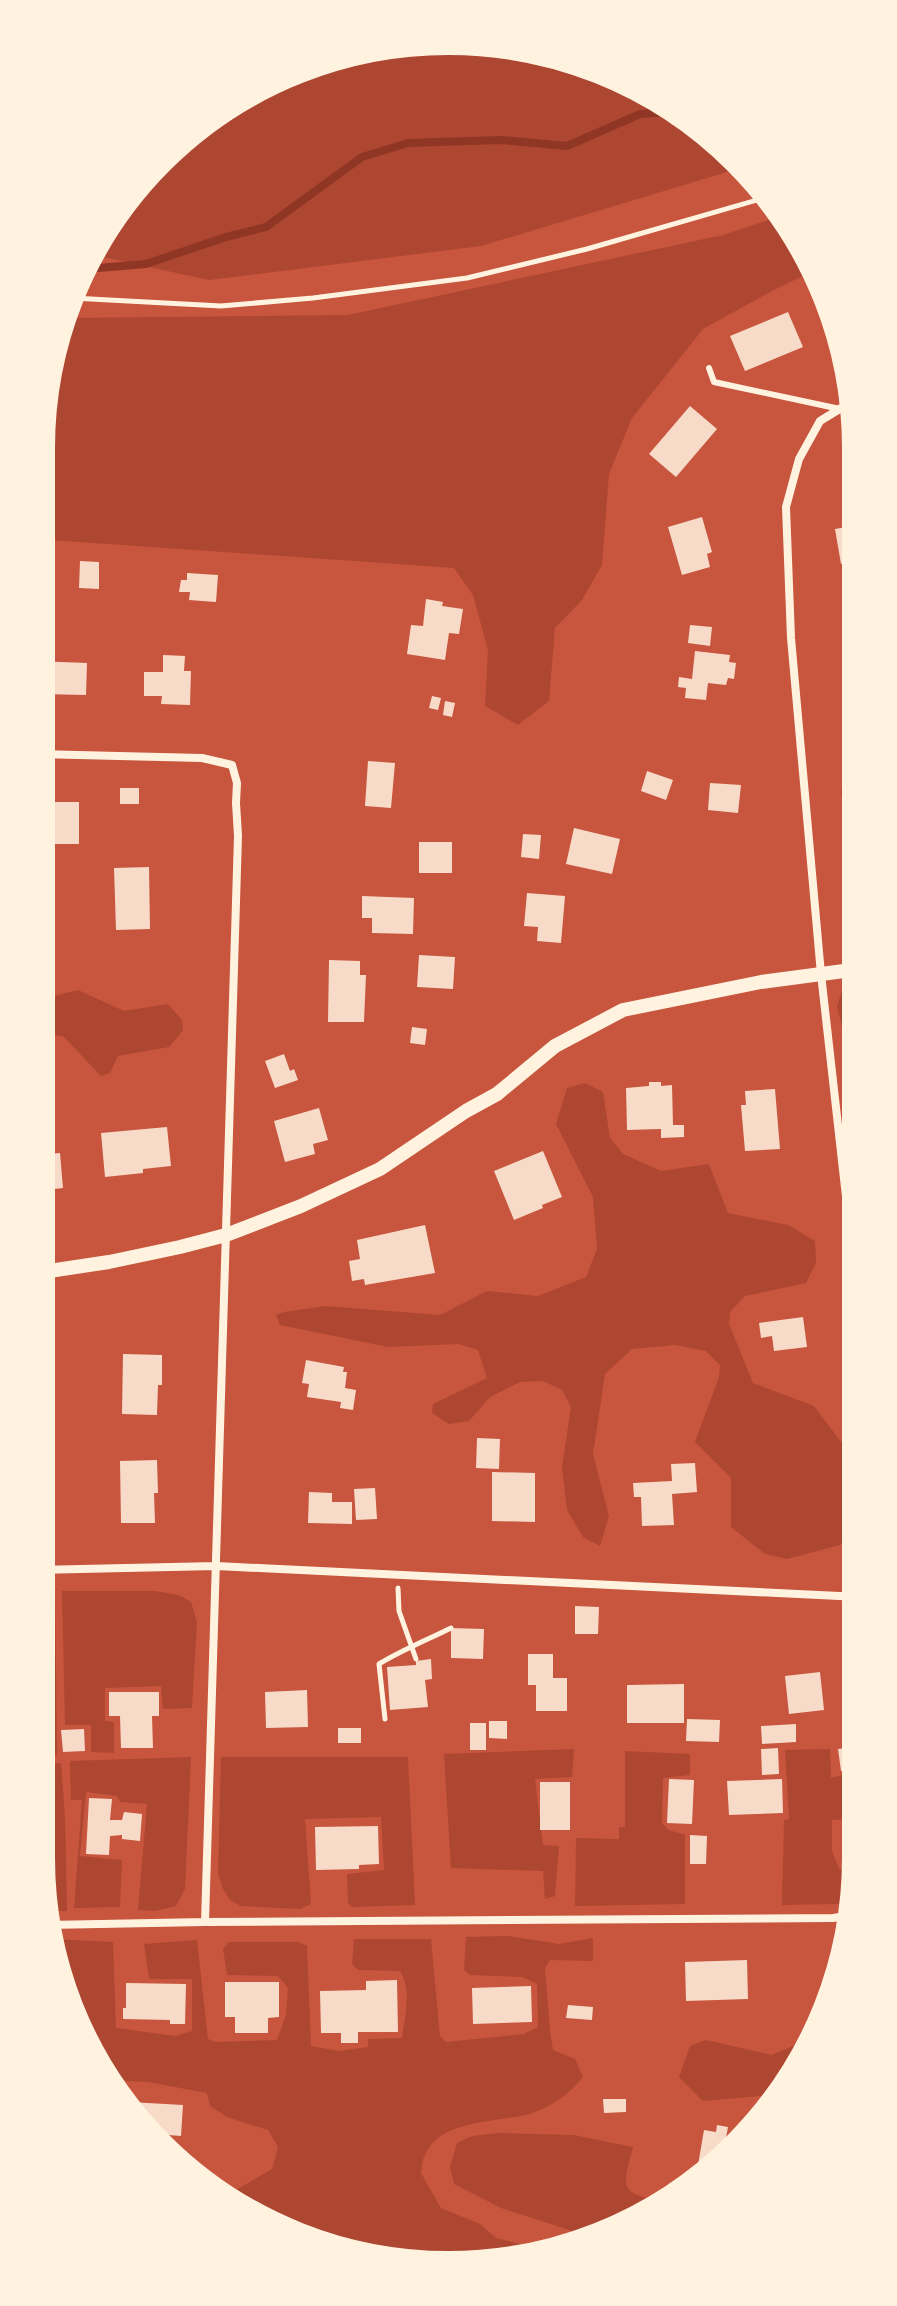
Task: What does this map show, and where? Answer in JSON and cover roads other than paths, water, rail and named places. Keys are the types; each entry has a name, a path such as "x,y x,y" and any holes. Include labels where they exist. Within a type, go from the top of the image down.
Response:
{"street":[{"path":"845,407 820,421 799,459 786,507 791,638 821,974 847,1205"},
{"path":"50,754 202,758 232,765 237,783 238,836 205,1922"},
{"path":"50,1271 109,1262 226,1235 301,1206 380,1169 466,1111 497,1094 555,1046 623,1010 761,982 847,971"},
{"path":"50,1570 216,1566 847,1596"},
{"path":"56,1925 843,1917"}],"lane":[{"path":"709,368 714,382 840,409"}],"waterway":[{"path":"93,268 146,264 266,227 362,157 408,143 501,140 567,146 640,114 663,112"}]}
